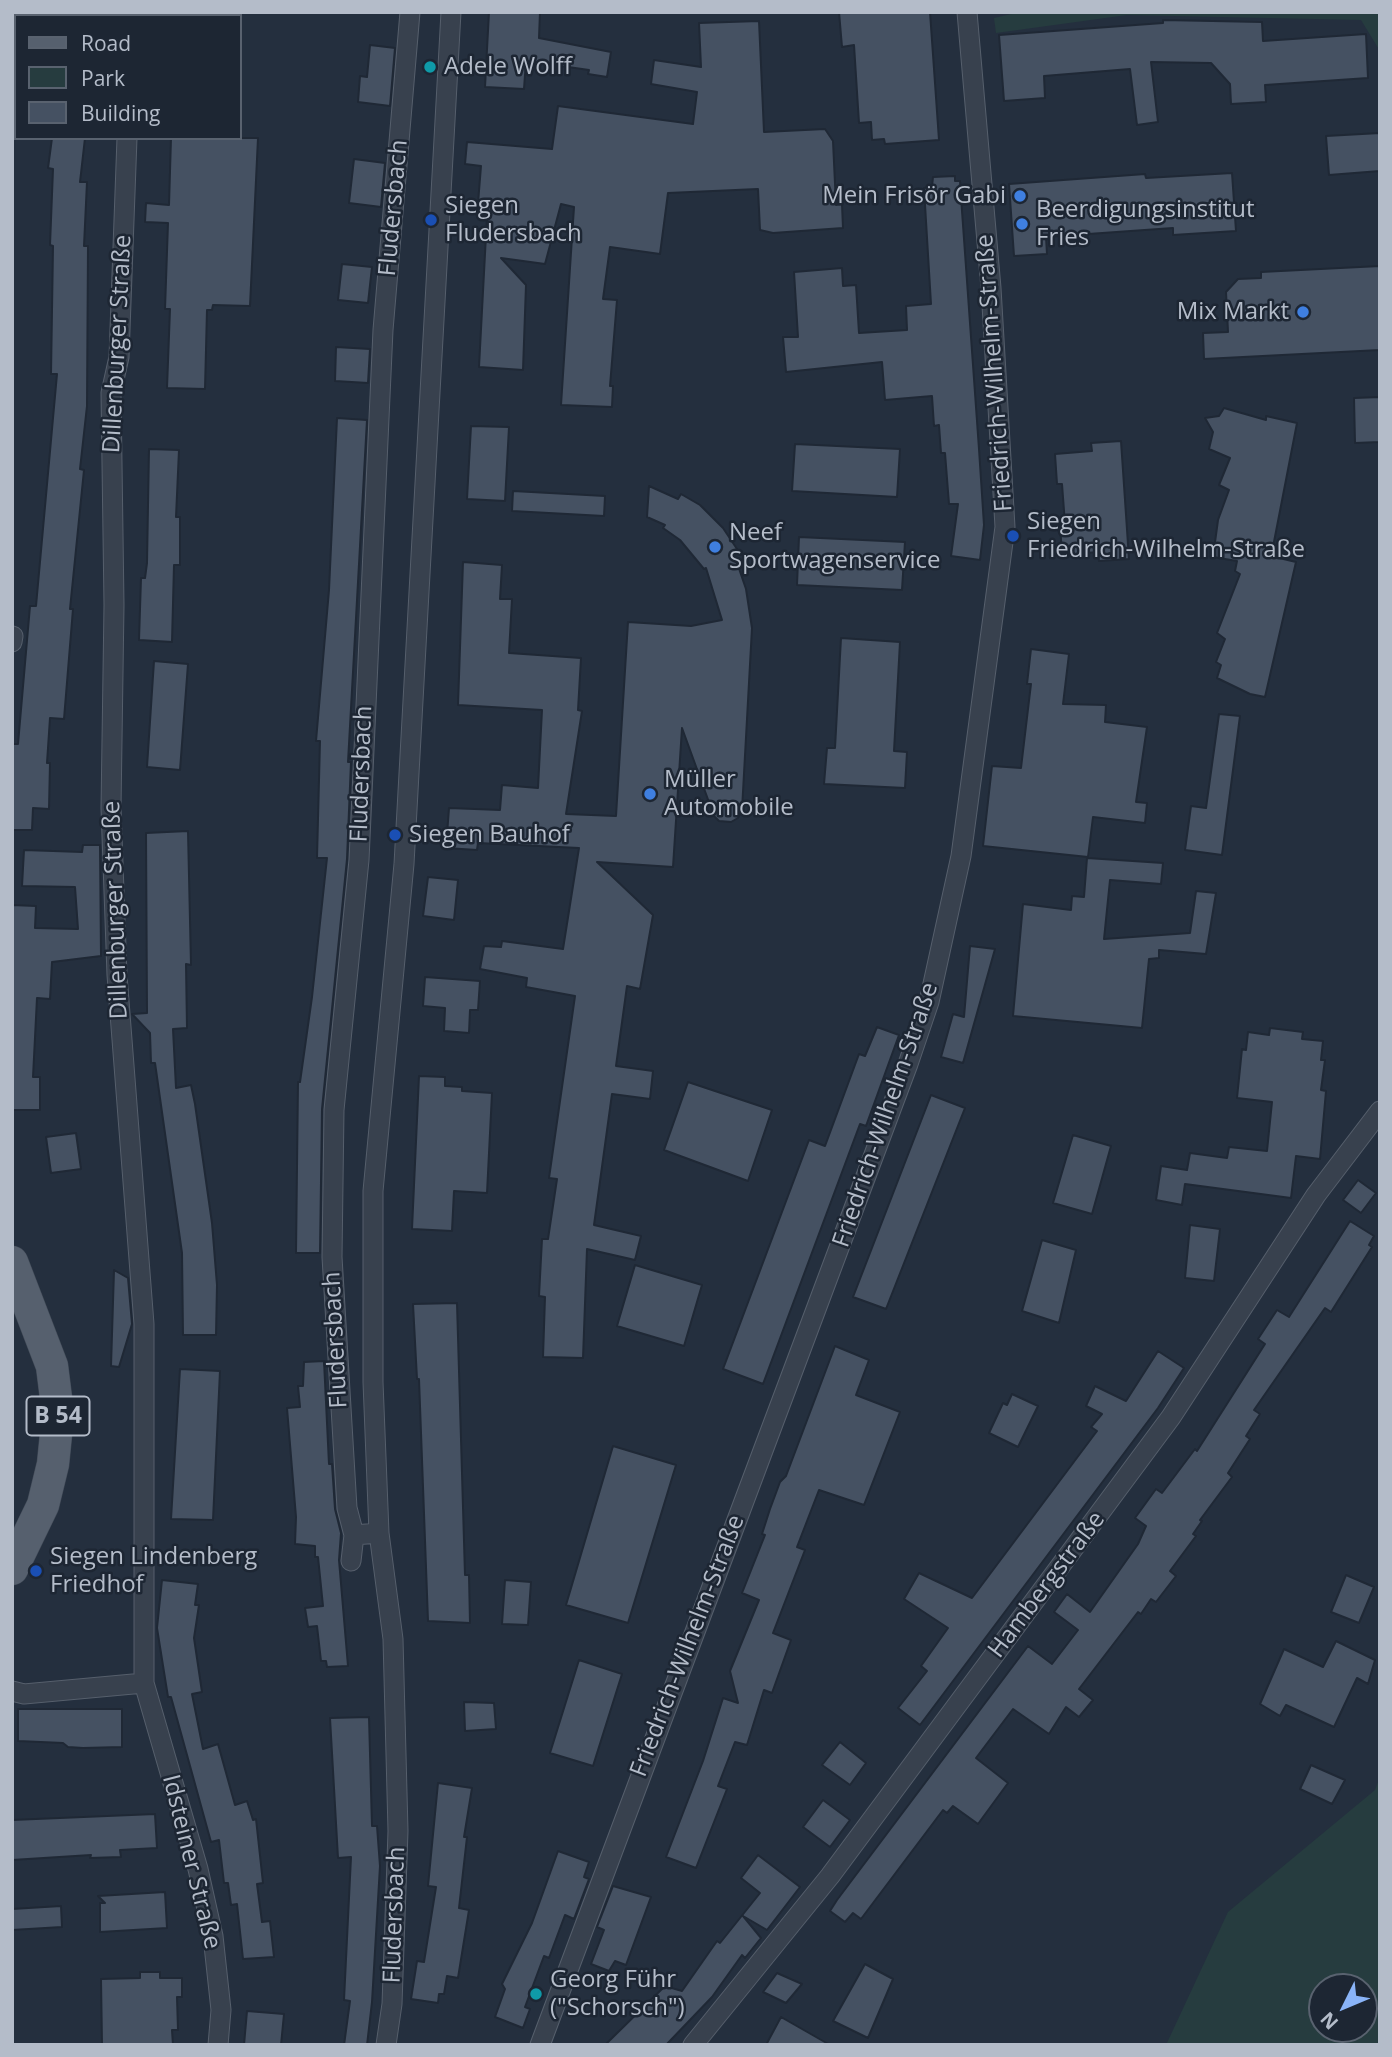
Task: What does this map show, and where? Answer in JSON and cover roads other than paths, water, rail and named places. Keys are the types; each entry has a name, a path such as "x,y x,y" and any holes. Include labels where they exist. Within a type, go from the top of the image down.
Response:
{"main road":[{"name":"B 54","path":"12,1262 52,1366 58,1414 52,1464 43,1505 12,1569"}],"street":[{"name":"Fludersbach","path":"351,1561 354,1535 347,1508 332,1257 334,1110 359,860 383,330 410,12"},
{"name":"Fludersbach","path":"386,2045 392,2004 398,1831 393,1639 379,1533 373,1382 373,1191 404,864 451,12"},
{"name":"Friedrich-Wilhelm-Straße","path":"541,2045 908,1065 929,1002 961,856 1005,527 991,288 967,12"},
{"name":"Dillenburger Straße","path":"127,140 119,357 111,393 114,605 111,808 117,975 144,1324 144,1682"},
{"path":"12,642 13,636"},
{"name":"Hambergstraße","path":"693,2045 830,1876 1171,1417 1316,1195 1380,1111"},
{"path":"354,1535 379,1533"},
{"path":"12,1691 24,1693 144,1682"},
{"name":"Idsteiner Straße","path":"144,1682 198,1869 213,1936 222,2010 218,2045"}],"place":[{"name":"Adele Wolff","path":"430,67"},
{"name":"Mein Frisör Gabi","path":"1020,196"},
{"name":"Siegen Fludersbach","path":"431,220"},
{"name":"Beerdigungsinstitut Fries","path":"1022,224"},
{"name":"Mix Markt","path":"1303,312"},
{"name":"Siegen Friedrich-Wilhelm-Straße","path":"1013,536"},
{"name":"Neef Sportwagenservice","path":"715,547"},
{"name":"Müller Automobile","path":"650,794"},
{"name":"Siegen Bauhof","path":"395,835"},
{"name":"Siegen Lindenberg Friedhof","path":"36,1571"},
{"name":"Georg Führ (\"Schorsch\")","path":"536,1994"}]}
